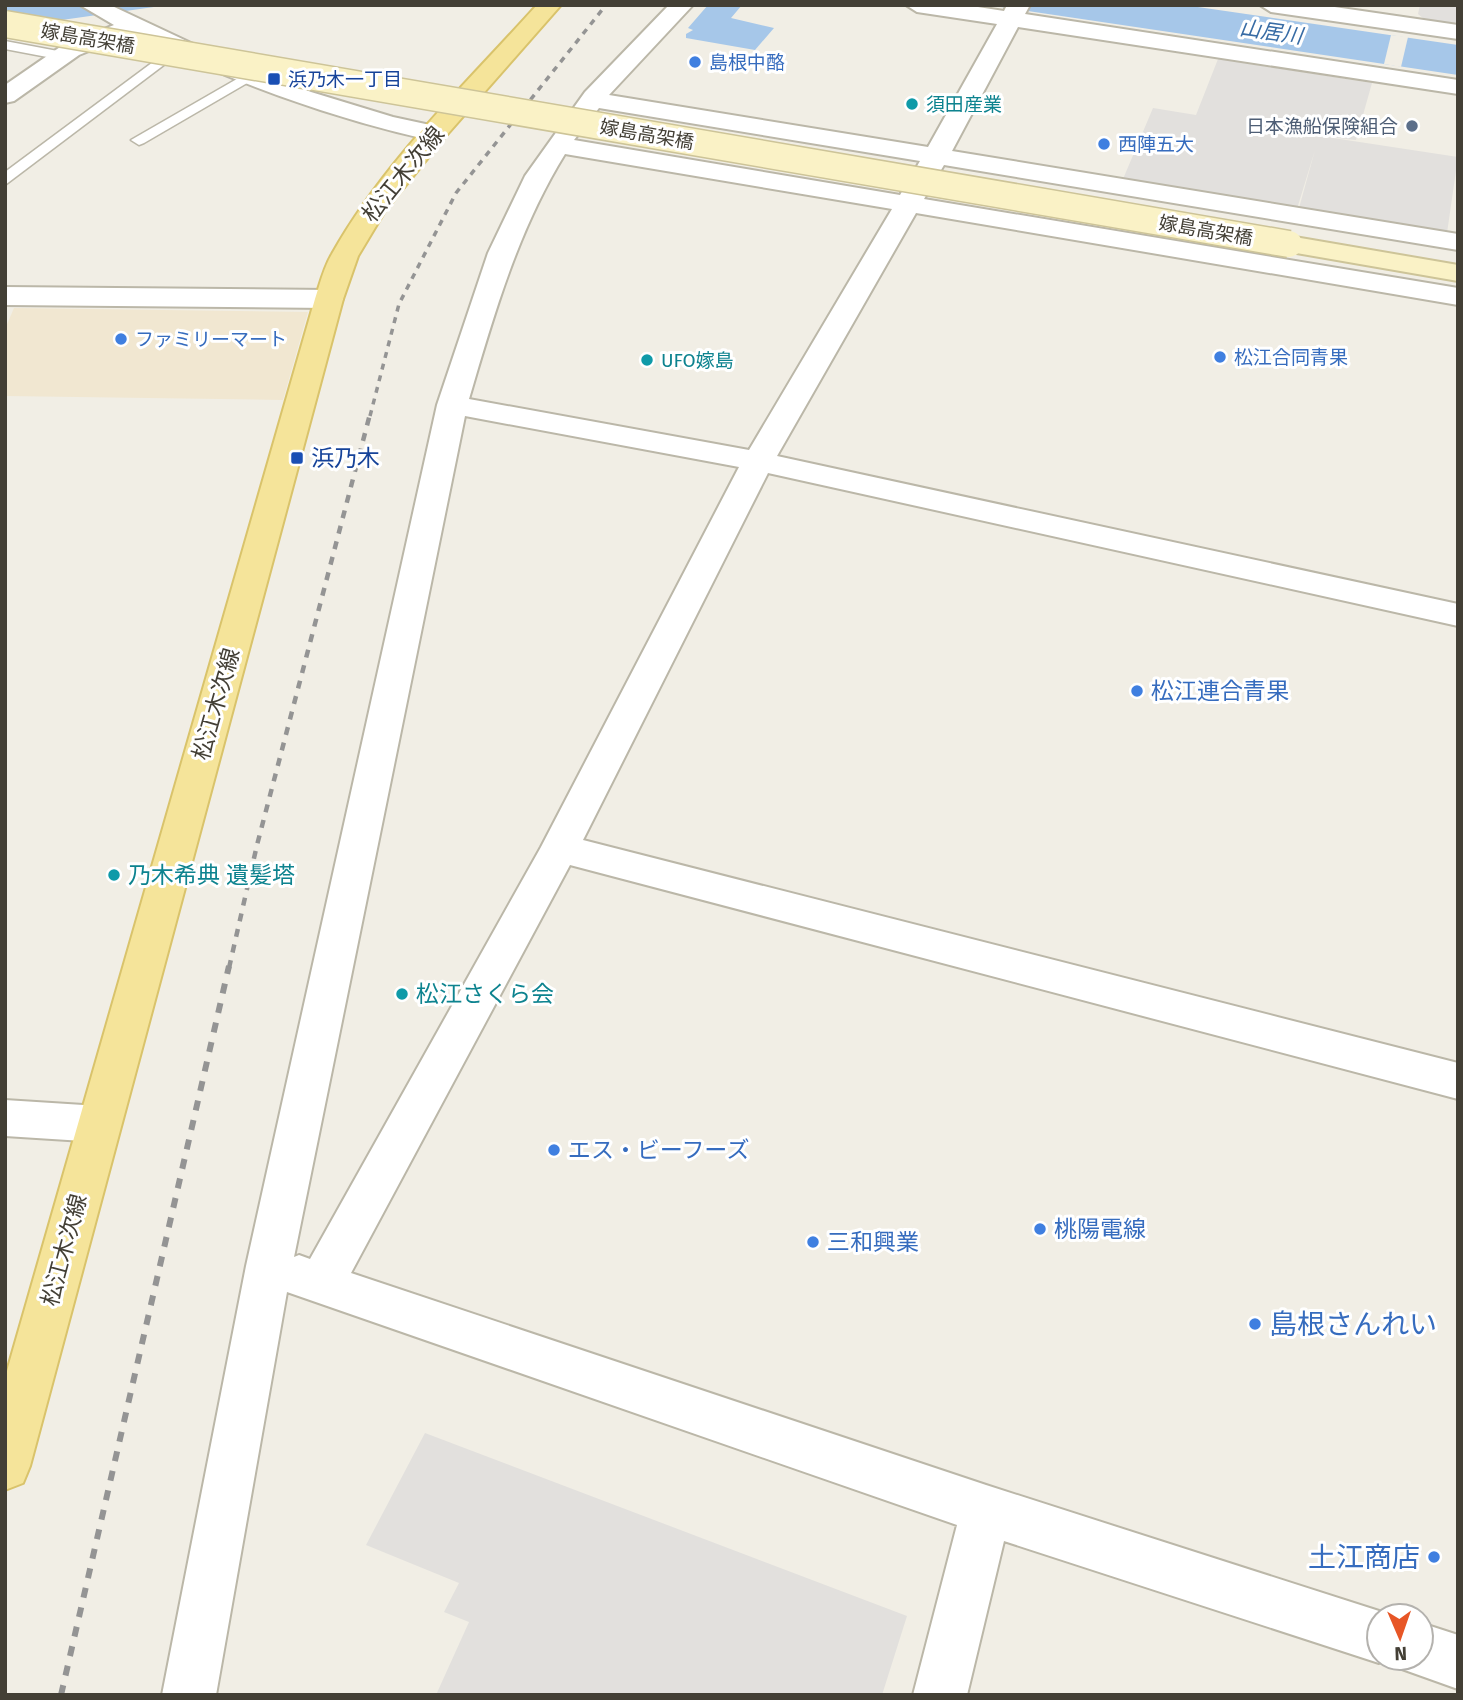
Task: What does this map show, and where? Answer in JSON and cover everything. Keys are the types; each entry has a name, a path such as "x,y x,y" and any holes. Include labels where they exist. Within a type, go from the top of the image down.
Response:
{"main road":[{"name":"松江木次線","path":"5,1466 329,299 344,256 357,231 435,133 550,5"}],"street":[{"path":"91,5 324,107 384,124 435,133"},
{"path":"189,1695 269,1266 452,405 493,276 523,204 558,145 629,56 682,5"},
{"path":"917,5 1016,12 1458,87"},
{"path":"1271,5 1405,15 1458,32"},
{"path":"321,1283 560,848 758,461 935,158 1016,12"},
{"path":"5,96 63,56 128,23"},
{"name":"嫁島高架橋","path":"5,24 1458,273"},
{"path":"594,100 1458,242"},
{"path":"558,145 1458,297"},
{"path":"5,296 329,299"},
{"path":"452,405 758,461 1458,615"},
{"path":"560,848 1458,1082"},
{"path":"5,1118 99,1124"},
{"path":"269,1266 986,1510 1365,1632"},
{"path":"940,1695 986,1510"},
{"path":"1435,1655 1458,1662"}],"lane":[{"path":"5,45 63,56"},
{"path":"5,180 180,46"},
{"path":"139,140 249,76"}],"shaded area":[{"path":"1420,5 1458,5 1458,26 1428,22 1418,14"},
{"path":"1218,59 1372,83 1356,140 1320,136 1458,157 1447,233 1299,208 1315,150 1297,209 1123,179 1153,108 1196,115"},
{"path":"14,308 308,312 283,400 5,396 5,329"},
{"path":"425,1433 907,1616 882,1695 436,1695 469,1622 444,1612 459,1583 366,1545"}],"water":[{"path":"168,5 5,28 5,7"},
{"path":"708,5 742,5 731,18 774,28 755,50 686,38 686,34 693,30 688,28"},
{"name":"山居川","path":"987,5 1184,5 1458,45 1458,75"}],"pier":[{"path":"1391,35 1408,37 1401,67 1384,64"}],"railway":[{"path":"370,416 399,304 456,193 606,5"},
{"path":"229,968 257,845 370,414"},
{"path":"61,1695 229,966"}],"place":[{"name":"島根中酪","path":"695,62"},
{"name":"浜乃木一丁目","path":"274,79"},
{"name":"須田産業","path":"912,104"},
{"name":"日本漁船保険組合","path":"1412,126"},
{"name":"西陣五大","path":"1104,144"},
{"name":"ファミリーマート","path":"121,339"},
{"name":"松江合同青果","path":"1220,357"},
{"name":"UFO嫁島","path":"647,360"},
{"name":"浜乃木","path":"297,458"},
{"name":"松江連合青果","path":"1137,691"},
{"name":"乃木希典 遺髪塔","path":"114,875"},
{"name":"松江さくら会","path":"402,994"},
{"name":"エス・ビーフーズ","path":"554,1150"},
{"name":"桃陽電線","path":"1040,1229"},
{"name":"三和興業","path":"813,1242"},
{"name":"島根さんれい","path":"1255,1324"},
{"name":"土江商店","path":"1434,1557"}]}
